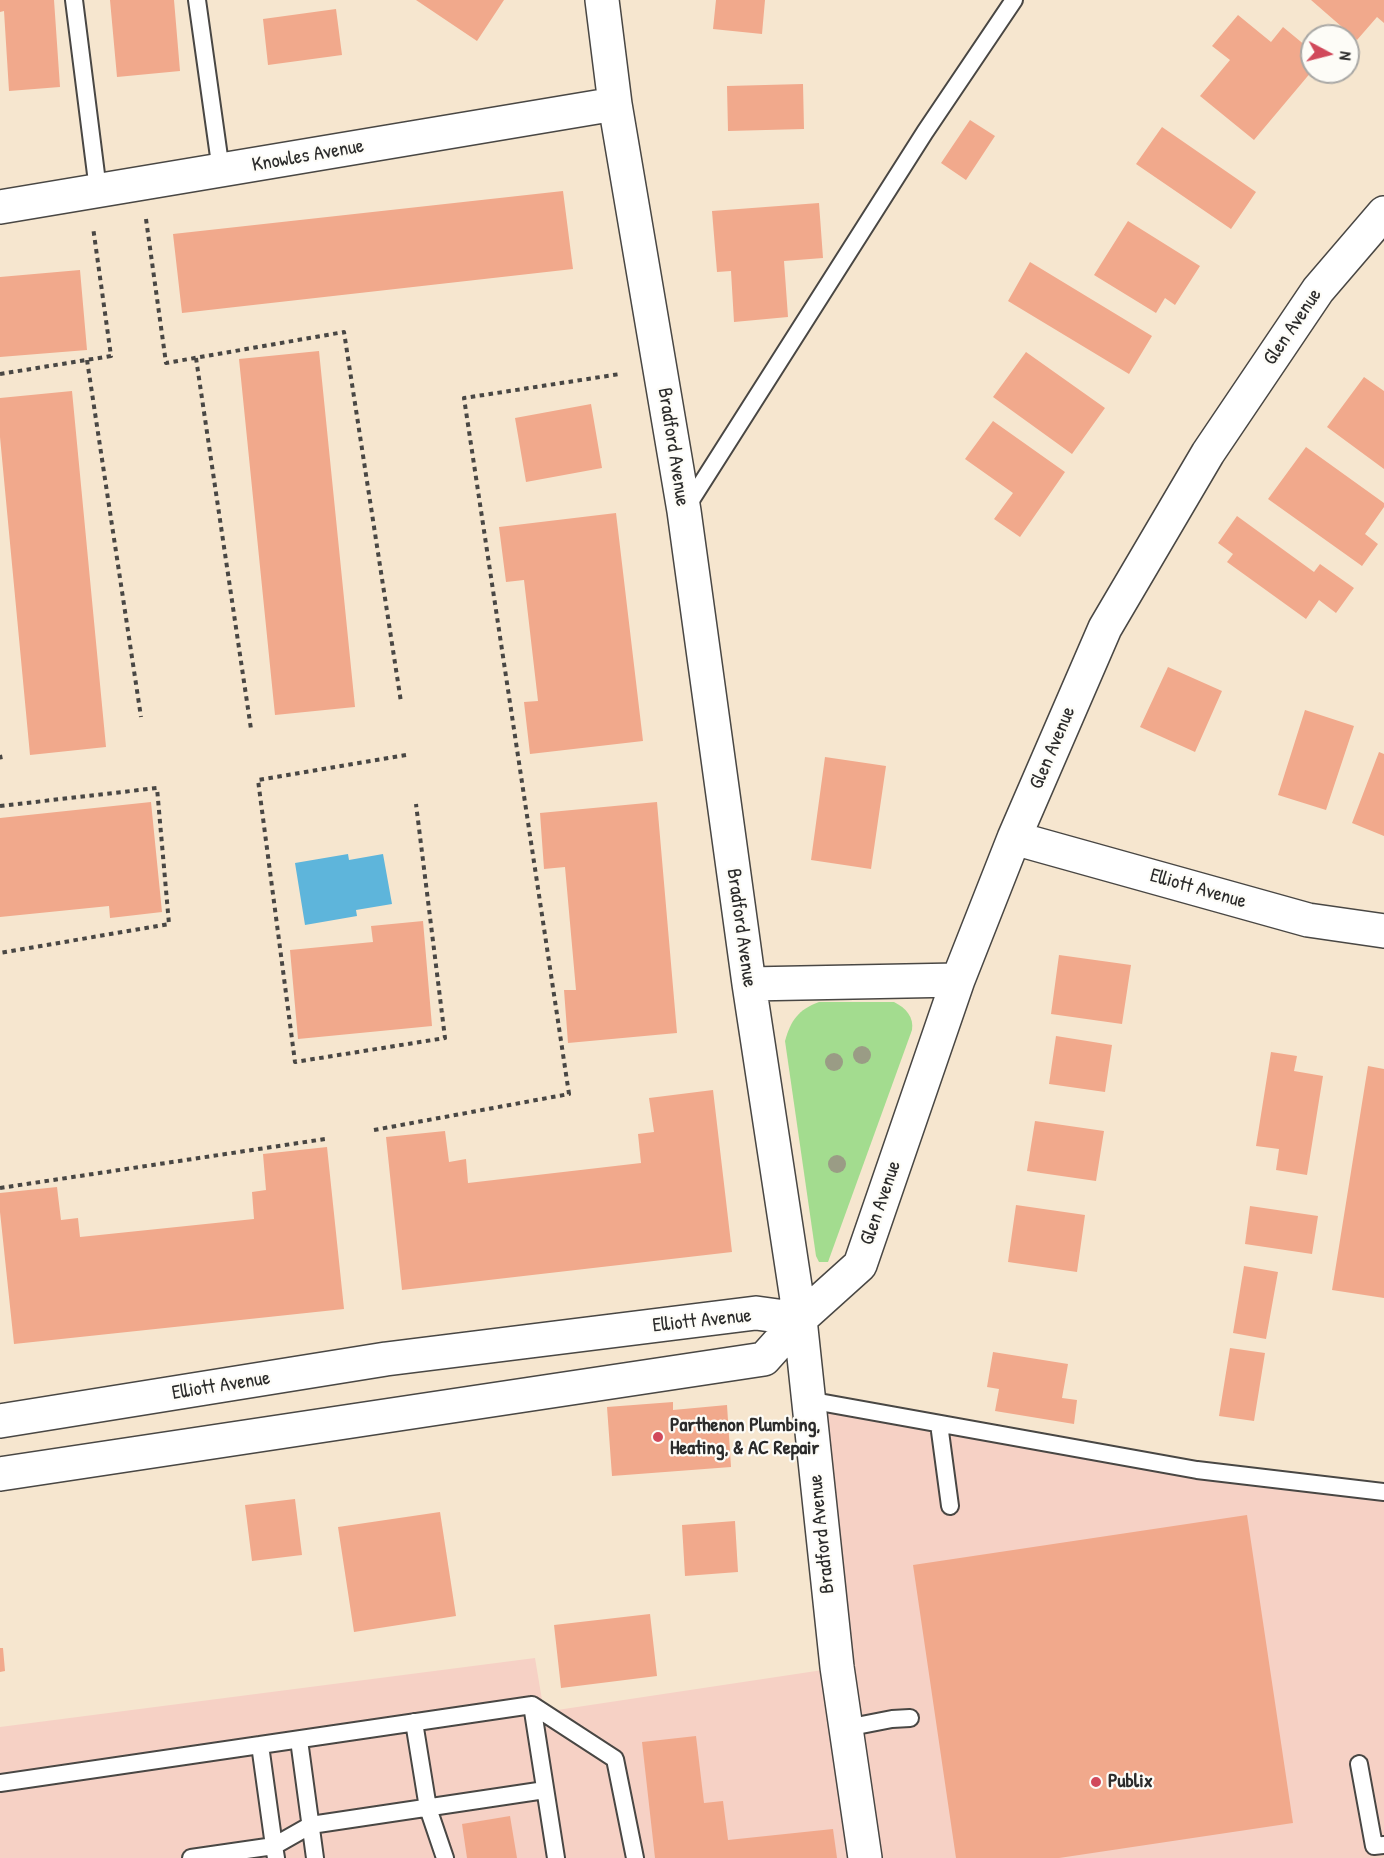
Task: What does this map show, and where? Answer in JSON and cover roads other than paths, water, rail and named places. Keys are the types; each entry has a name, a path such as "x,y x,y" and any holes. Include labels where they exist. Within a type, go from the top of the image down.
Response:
{"street":[{"name":"Bradford Avenue","path":"602,0 615,104 684,511 749,984 800,1319 837,1668 865,1858"},
{"name":"Knowles Avenue","path":"0,207 615,104"},
{"name":"Glen Avenue","path":"800,1319 860,1265 958,980 1014,838 1105,628 1208,453 1318,290 1384,213"},
{"name":"Elliott Avenue","path":"1014,838 1308,920 1384,931"},
{"path":"749,984 958,980"},
{"name":"Elliott Avenue","path":"0,1421 386,1359 756,1313 800,1319"},
{"path":"0,1473 764,1359 800,1319"}],"lane":[{"path":"74,0 98,190"},
{"path":"197,0 221,171"},
{"path":"684,511 1011,1"},
{"path":"808,1400 1197,1470 1384,1492"},
{"path":"939,1424 950,1506"},
{"path":"532,1705 556,1858"},
{"path":"0,1783 532,1705 615,1759 635,1858"},
{"path":"846,1728 910,1718"},
{"path":"414,1722 428,1808 445,1858"},
{"path":"299,1740 315,1858"},
{"path":"260,1745 275,1852"},
{"path":"1359,1764 1374,1846 1384,1845"},
{"path":"191,1858 275,1852 311,1825 545,1790"}],"water":[{"path":"348,854 349,860 383,854 392,904 356,910 357,916 305,925 295,863"}],"place":[{"name":"Parthenon Plumbing, Heating, & AC Repair","path":"658,1437"},
{"name":"Publix","path":"1096,1782"}]}
